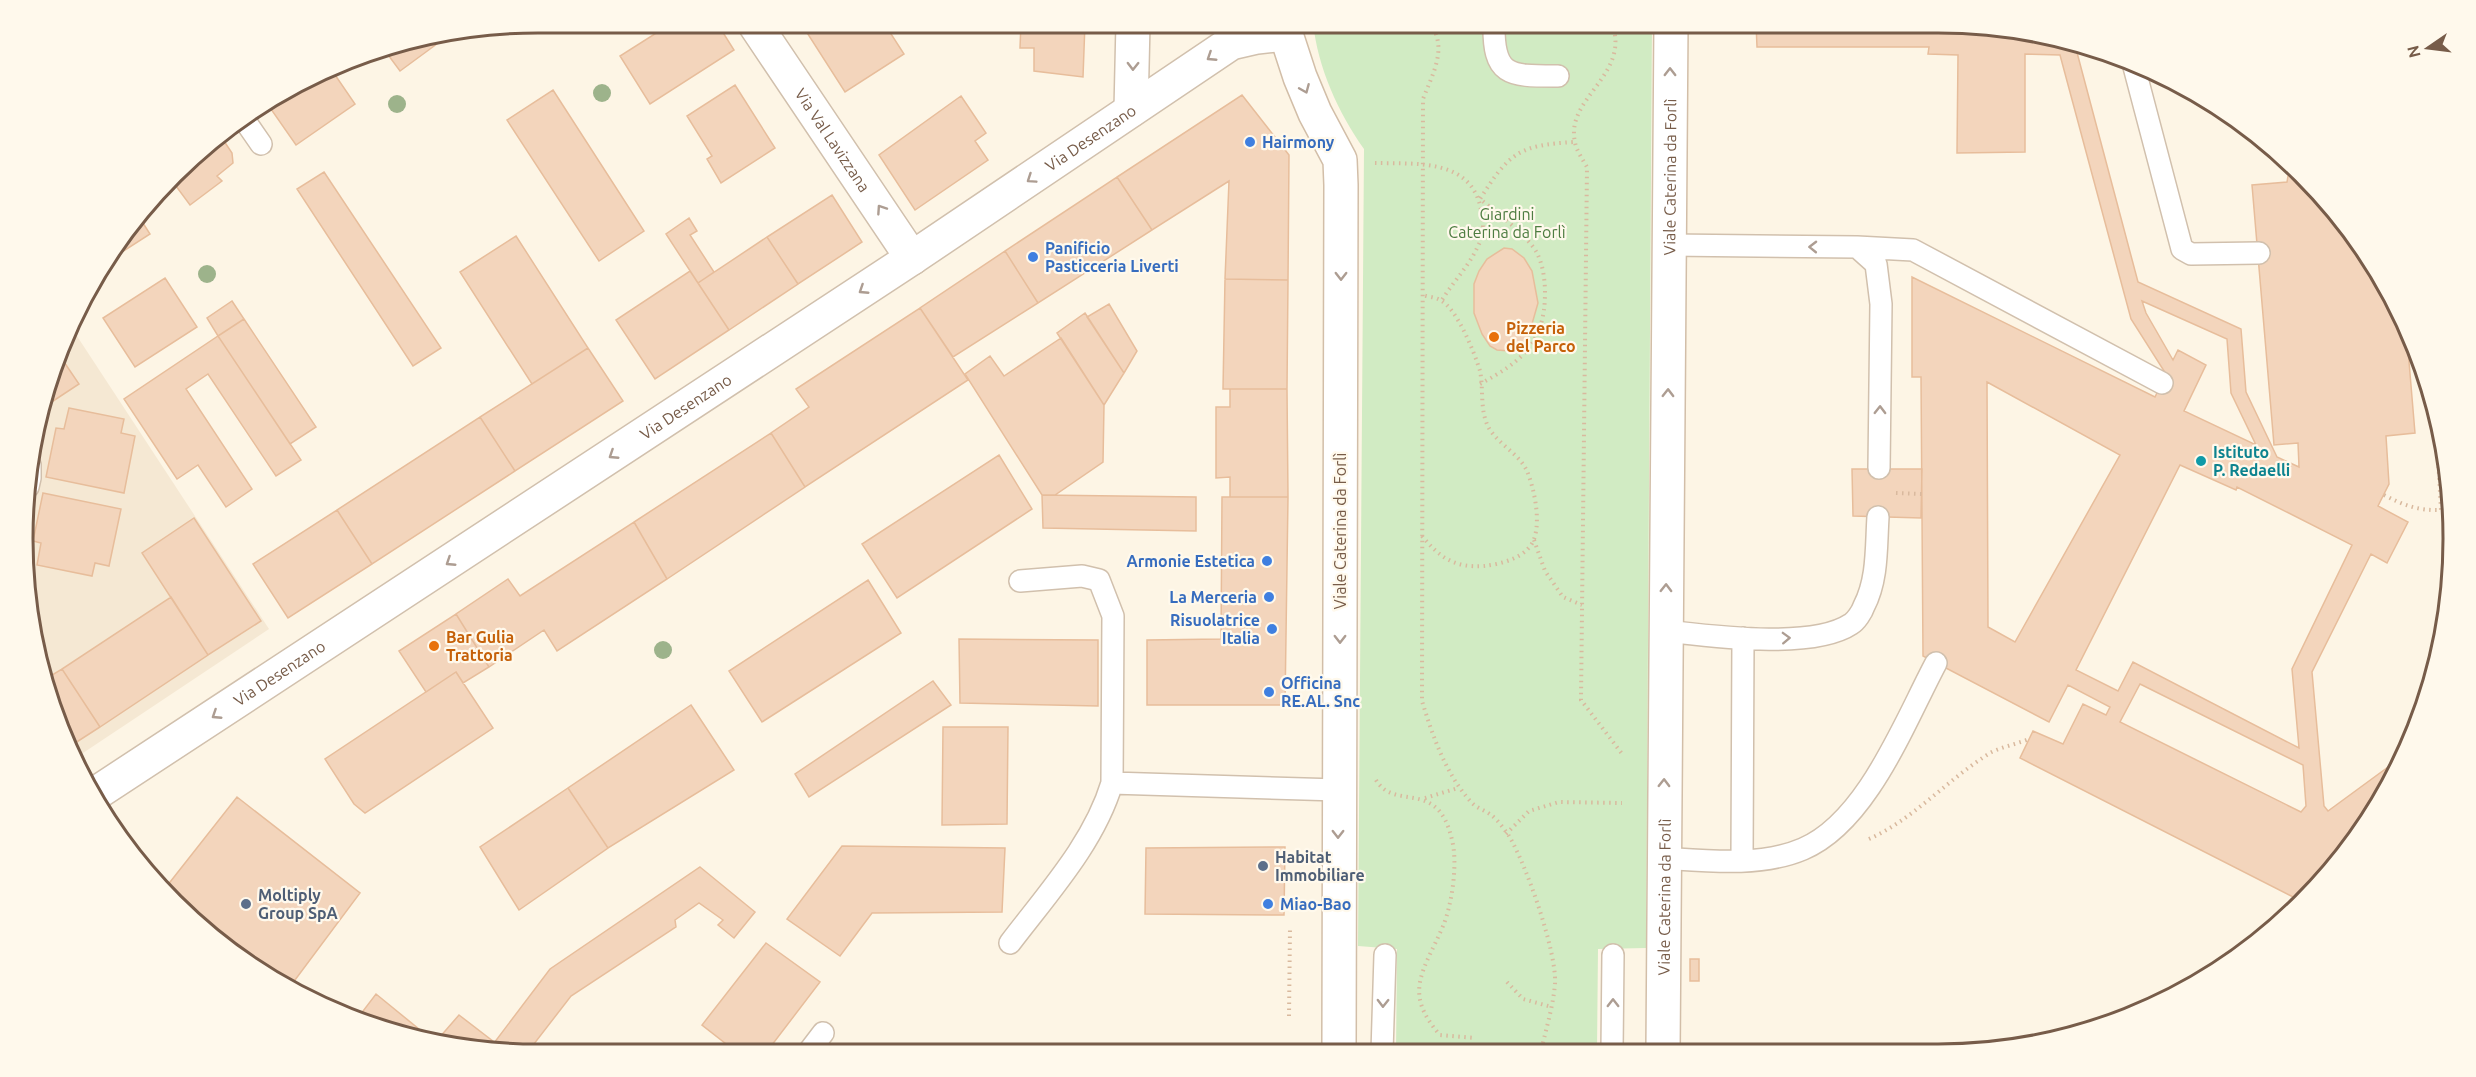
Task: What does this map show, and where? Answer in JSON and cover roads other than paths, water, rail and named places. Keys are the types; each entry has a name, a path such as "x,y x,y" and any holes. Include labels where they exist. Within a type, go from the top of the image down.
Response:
{"main road":[{"name":"Via Val Lavizzana","path":"761,33 912,258"},
{"path":"1131,110 1133,33"},
{"name":"Via Desenzano","path":"101,790 912,258 1231,43 1270,33"},
{"name":"Viale Caterina da Forlì","path":"1288,33 1311,104 1340,160 1341,176 1338,1044"},
{"name":"Viale Caterina da Forlì","path":"1663,1044 1671,33"}],"lane":[{"path":"1494,33 1498,62 1510,72 1524,76 1558,76"},
{"path":"2136,73 2182,249 2191,254 2259,253"},
{"path":"248,125 261,144"},
{"path":"1669,245 1857,247 1913,250 2162,382"},
{"path":"1857,247 1876,264 1881,304 1879,468"},
{"path":"1665,631 1716,637 1805,637 1836,632 1852,624 1864,608 1873,586 1878,517"},
{"path":"1010,943 1079,850 1104,808 1112,783 1113,616 1099,580 1082,576 1020,580"},
{"path":"1742,860 1743,638"},
{"path":"1663,858 1742,860 1775,857 1802,850 1827,837 1851,812 1888,760 1936,663"},
{"path":"1112,783 1338,790"},
{"path":"1382,1044 1384,955"},
{"path":"1612,1044 1613,955"},
{"path":"815,1044 823,1033"}],"place":[{"name":"Hairmony","path":"1250,142"},
{"name":"Panificio Pasticceria Liverti","path":"1033,257"},
{"name":"Pizzeria del Parco","path":"1494,337"},
{"name":"Istituto P. Redaelli","path":"2201,461"},
{"name":"Armonie Estetica","path":"1267,561"},
{"name":"La Merceria","path":"1269,597"},
{"name":"Risuolatrice Italia","path":"1272,629"},
{"name":"Bar Gulia Trattoria","path":"434,646"},
{"name":"Officina RE.AL. Snc","path":"1269,692"},
{"name":"Habitat Immobiliare","path":"1263,866"},
{"name":"Moltiply Group SpA","path":"246,904"},
{"name":"Miao-Bao","path":"1268,904"}],"park label":[{"name":"Giardini Caterina da Forlì","path":"1507,223"}]}
